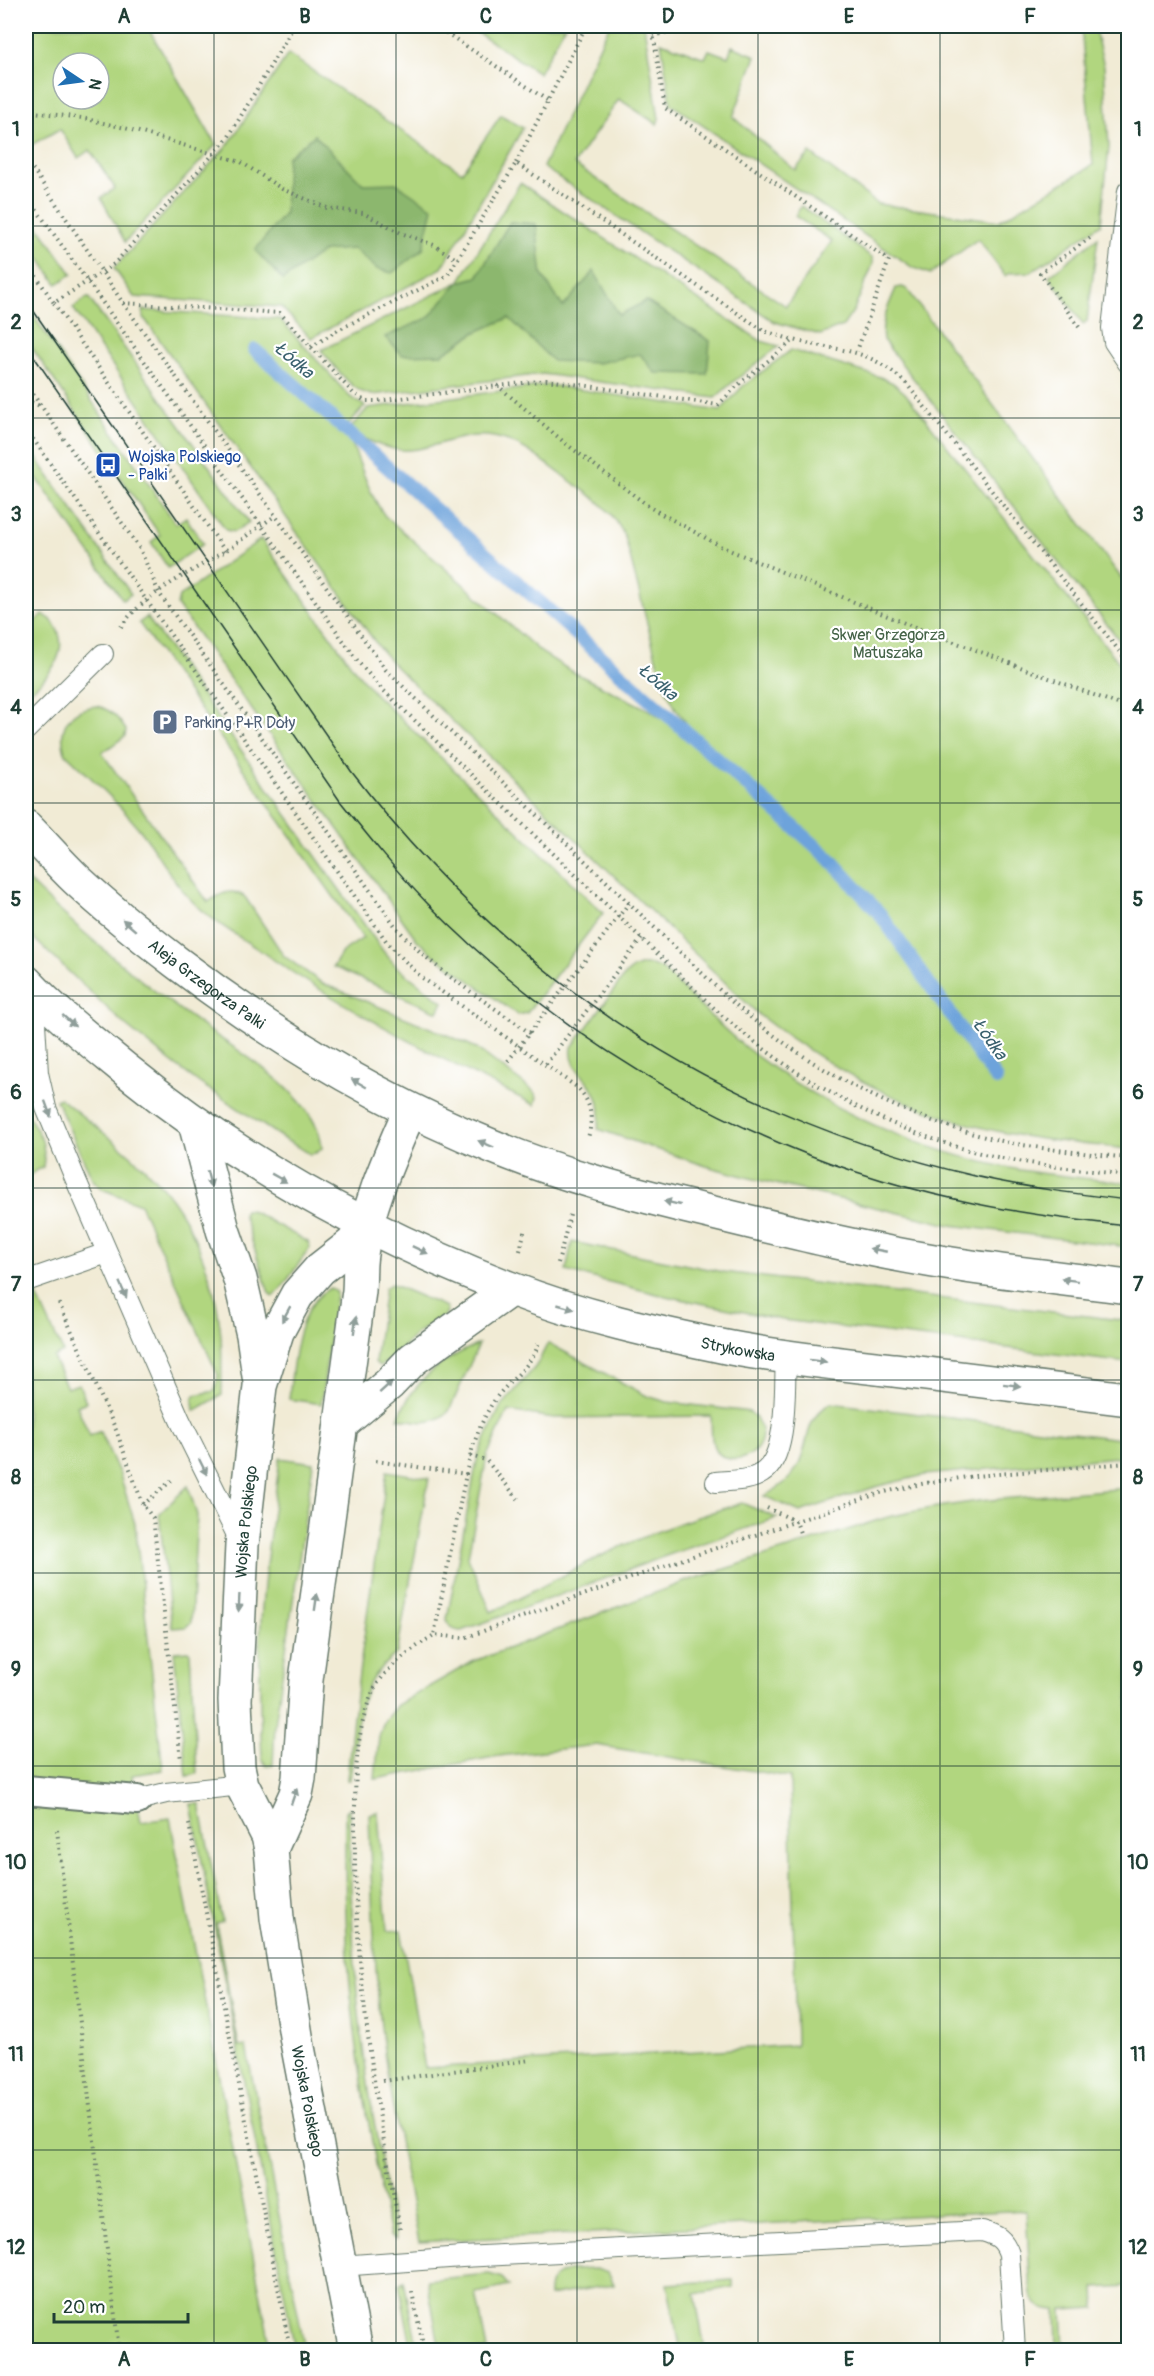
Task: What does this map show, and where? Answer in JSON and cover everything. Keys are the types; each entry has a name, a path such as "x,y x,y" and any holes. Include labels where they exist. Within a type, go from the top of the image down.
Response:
{"main road":[{"name":"Aleja Grzegorza Palki","path":"26,827 94,895 137,932 219,995 288,1040 410,1110"},
{"path":"29,986 93,1043 195,1123 267,1171 367,1225"},
{"name":"Wojska Polskiego","path":"272,1849 296,1794 299,1778 306,1680 359,1291 361,1254 367,1225 410,1110"},
{"path":"410,1110 467,1137 530,1161 667,1202 877,1250 949,1263 1128,1287"},
{"path":"195,1123 223,1230 240,1279 253,1335 260,1386"},
{"name":"Wojska Polskiego","path":"356,2350 286,1976 277,1918 272,1849 268,1836 242,1785 238,1767 235,1700 242,1545 260,1386 277,1332 297,1295 320,1269 352,1244 367,1225"},
{"name":"Strykowska","path":"367,1225 436,1258 510,1289 557,1305 665,1333 734,1348 786,1356 1128,1399"},
{"path":"341,1424 389,1384 413,1359 510,1289"}],"street":[{"path":"39,1792 136,1800"}],"lane":[{"path":"1128,191 1112,314 1114,342 1128,363"},
{"path":"26,730 103,654"},
{"path":"29,986 37,1064 44,1099 107,1253 185,1431 242,1545"},
{"path":"26,1281 107,1253"},
{"path":"716,1482 757,1476 770,1467 775,1459 780,1442 786,1356"},
{"path":"136,1800 184,1791 242,1785"},
{"path":"340,2266 982,2231 995,2234 1005,2242 1009,2254 1015,2350"}],"path":[{"path":"54,303 114,264 228,138 294,26"},
{"path":"436,26 547,100"},
{"path":"311,347 336,331 448,275 516,163 586,26"},
{"path":"652,26 665,108 889,260 856,351"},
{"path":"653,36 690,26"},
{"path":"26,111 82,118 125,128 241,162 282,189 327,208 363,213 401,233 434,245 458,260"},
{"path":"26,159 123,303 386,670 628,903 761,1027 795,1052 865,1093 934,1122 1002,1141 1128,1158"},
{"path":"516,163 764,331 817,346 856,351 891,369 905,382 1128,662"},
{"path":"26,195 360,664 381,688 750,1040 828,1092 874,1116 912,1132 996,1156 1049,1166 1128,1175"},
{"path":"1079,328 1040,273 1095,234"},
{"path":"26,261 225,551"},
{"path":"123,303 280,313 353,393 365,401 377,402 547,380 718,405 738,385 794,340"},
{"path":"26,384 140,549 159,593 396,927 412,946 432,963 530,1033"},
{"path":"496,385 565,443 651,508 722,547 907,624 1128,708"},
{"path":"26,400 41,406"},
{"path":"26,429 389,945 421,976 546,1064 587,1097 591,1118 590,1130"},
{"path":"103,654 131,612 275,516"},
{"path":"508,1061 628,903"},
{"path":"546,1064 642,938"},
{"path":"519,1253 525,1228"},
{"path":"557,1268 564,1238"},
{"path":"45,1274 116,1430 143,1505 153,1518 184,1791 290,2350"},
{"path":"434,1635 470,1456 493,1403 532,1357 538,1346 539,1336"},
{"path":"470,1456 486,1460 518,1499"},
{"path":"384,1462 466,1474"},
{"path":"424,2350 380,2128 364,2011 354,1857 356,1782 362,1726 370,1699 379,1682 397,1662 434,1635 464,1638 678,1561 880,1493 975,1476 1128,1463"},
{"path":"143,1505 177,1475"},
{"path":"39,1792 119,2350"},
{"path":"383,2081 530,2060"}],"green space":[{"path":"26,26 147,26 216,145 125,242 101,198 115,188 90,150 78,158 60,129 31,145 26,138"},
{"path":"467,26 565,26 539,73"},
{"path":"609,26 644,26 659,119 657,124 619,99 574,164 786,306 832,241 795,216 801,206 873,258 873,264 854,310 843,326 820,335 775,322 543,167"},
{"path":"1081,26 1094,26 1104,66 1109,147 1101,224 1031,272 1009,273 1005,276 978,239 930,274 912,267 671,104 661,42 705,58 709,50 728,57 732,46 756,56 733,117 795,170 810,153 878,204 999,221 1093,165"},
{"path":"288,54 462,172 501,115 523,128 442,268 311,338 281,307 134,297 114,268 228,145"},
{"path":"315,135 363,184 396,183 433,208 423,249 392,273 377,269 354,249 324,251 283,280 255,250 285,213 287,157"},
{"path":"520,183 761,341 779,346 715,398 543,374 372,395 357,389 337,370 321,350 459,282"},
{"path":"26,209 72,274 57,284 26,238"},
{"path":"510,222 536,224 542,275 563,307 594,271 619,315 646,301 710,341 707,374 655,373 640,354 598,363 553,361 509,318 476,332 442,354 402,355 385,337 428,318 459,282 477,277"},
{"path":"1098,237 1087,321 1083,324 1049,276"},
{"path":"896,288 907,289 1128,587 1128,651 883,340 883,326 888,307"},
{"path":"88,297 249,522 234,532 226,530 73,308"},
{"path":"26,305 176,524 186,517 203,544 168,568 151,542 160,535 26,339"},
{"name":"Skwer Grzegorza Matuszaka","path":"143,310 280,319 350,397 365,406 345,428 378,506 385,516 542,653 571,671 651,711 704,747 676,709 662,681 625,537 614,518 602,504 534,454 505,440 474,436 418,449 400,450 373,443 349,430 368,408 549,385 720,411 742,387 791,350 880,377 893,383 905,393 1128,674 1128,1149 1017,1135 968,1124 935,1113 873,1087 843,1071 759,1015 395,666 378,646 144,318"},
{"path":"26,443 131,594 123,600 26,463"},
{"path":"261,539 354,669 375,694 603,913 527,1013 518,1015 435,956 417,940 177,605 179,597"},
{"path":"43,615 55,625 60,637 60,647 54,665 48,674 26,694 26,628"},
{"path":"147,617 383,951 398,968 443,1002 438,1012 333,967 342,952 363,938 139,623"},
{"path":"97,706 114,715 126,730 125,736 102,753 208,902 221,894 230,892 245,897 284,956 322,983 476,1048 533,1091 537,1097 535,1105 361,1014 225,928 192,901 135,824 106,792 65,753 63,735 68,720 79,711"},
{"path":"26,879 83,932 142,981 278,1080 308,1112 318,1130 322,1148 310,1154 284,1139 201,1084 126,1026 26,931"},
{"path":"642,965 652,965 662,969 734,1038 775,1070 841,1109 875,1125 910,1140 983,1162 1020,1170 1128,1183 1128,1247 951,1225 750,1178 706,1166 598,1129 600,1112 598,1100 572,1058 572,1047 625,975"},
{"path":"60,1098 120,1146 154,1178 179,1210 199,1247 217,1307 221,1344 222,1395 194,1411 195,1395 215,1391 218,1375 140,1204 102,1189 93,1180 56,1100"},
{"path":"26,1113 41,1138 44,1158 43,1167 26,1177"},
{"path":"245,1210 250,1210 308,1242 310,1248 273,1297 269,1293 243,1214"},
{"path":"572,1242 723,1272 1128,1321 1128,1363 783,1320 661,1295 566,1271"},
{"path":"391,1284 446,1307 447,1312 416,1334 393,1357 379,1366 375,1362 385,1288"},
{"path":"330,1288 335,1290 336,1294 321,1404 289,1399 295,1354 303,1323 318,1297"},
{"path":"36,1294 63,1352 53,1357 67,1388 79,1384 86,1402 77,1406 90,1436 100,1431 120,1475 135,1524 163,1770 132,1775 141,1822 170,1818 271,2350 26,2350 26,1298"},
{"path":"548,1343 647,1396 667,1402 750,1412 759,1424 762,1435 759,1445 752,1453 733,1460 723,1457 713,1446 711,1416 554,1418 508,1411 487,1456 468,1557 491,1612 620,1547 706,1514 742,1503 777,1518 461,1631 456,1630 450,1626 447,1619 478,1455 500,1408 536,1366"},
{"path":"479,1344 449,1411 431,1421 398,1418 404,1405 421,1382 453,1356"},
{"path":"831,1403 1128,1440 1128,1456 925,1475 878,1486 800,1512 764,1496 780,1487 792,1475 803,1455 812,1423 822,1409"},
{"path":"280,1458 313,1463 275,1725 273,1765 266,1766 262,1758 260,1698 261,1616"},
{"path":"387,1471 429,1478 397,1653 374,1676 363,1699 350,1780 347,1780 353,1717"},
{"path":"188,1486 197,1515 191,1622 186,1627 172,1628 159,1514"},
{"path":"1128,1488 1128,2286 1095,2288 1096,2308 1062,2310 1064,2350 1057,2350 1056,2310 1040,2307 1031,2295 1026,2210 419,2242 396,2125 382,2037 374,1935 369,1814 378,1812 387,1931 401,1930 425,2068 796,2045 790,1777 596,1745 499,1756 375,1779 379,1736 385,1720 397,1705 472,1662 684,1582 888,1517 979,1501"},
{"path":"188,1651 190,1653 197,1774 187,1776 174,1652"},
{"path":"191,1804 200,1804 222,1921 216,1923 239,2047 246,2046 305,2350 295,2350"},
{"path":"349,1808 352,1911 359,2014 375,2127 396,2239 390,2235 356,2043 348,1964 345,1887 345,1811"},
{"path":"596,2269 608,2273 614,2284 549,2296 550,2287 557,2275 571,2270"},
{"path":"489,2274 502,2278 509,2286 476,2293 487,2350 440,2350 427,2280"},
{"path":"733,2280 733,2287 695,2294 705,2350 681,2350 667,2284"},
{"path":"404,2281 418,2350 412,2350 399,2284"}],"waterway":[{"name":"Łódka","path":"255,350 828,857 880,914 996,1079"}],"tram line":[{"path":"26,300 351,771 414,846 481,915 552,976 629,1030 709,1078 795,1118 885,1151 979,1177 1034,1188 1128,1200"},
{"path":"26,345 340,801 393,866 427,903 483,956 543,1005 606,1050 672,1090 740,1125 811,1156 884,1181 959,1200 1044,1216 1128,1226"}],"place":[{"name":"Wojska Polskiego - Palki","path":"108,465"},
{"name":"Parking P+R Doły","path":"165,722"}]}
